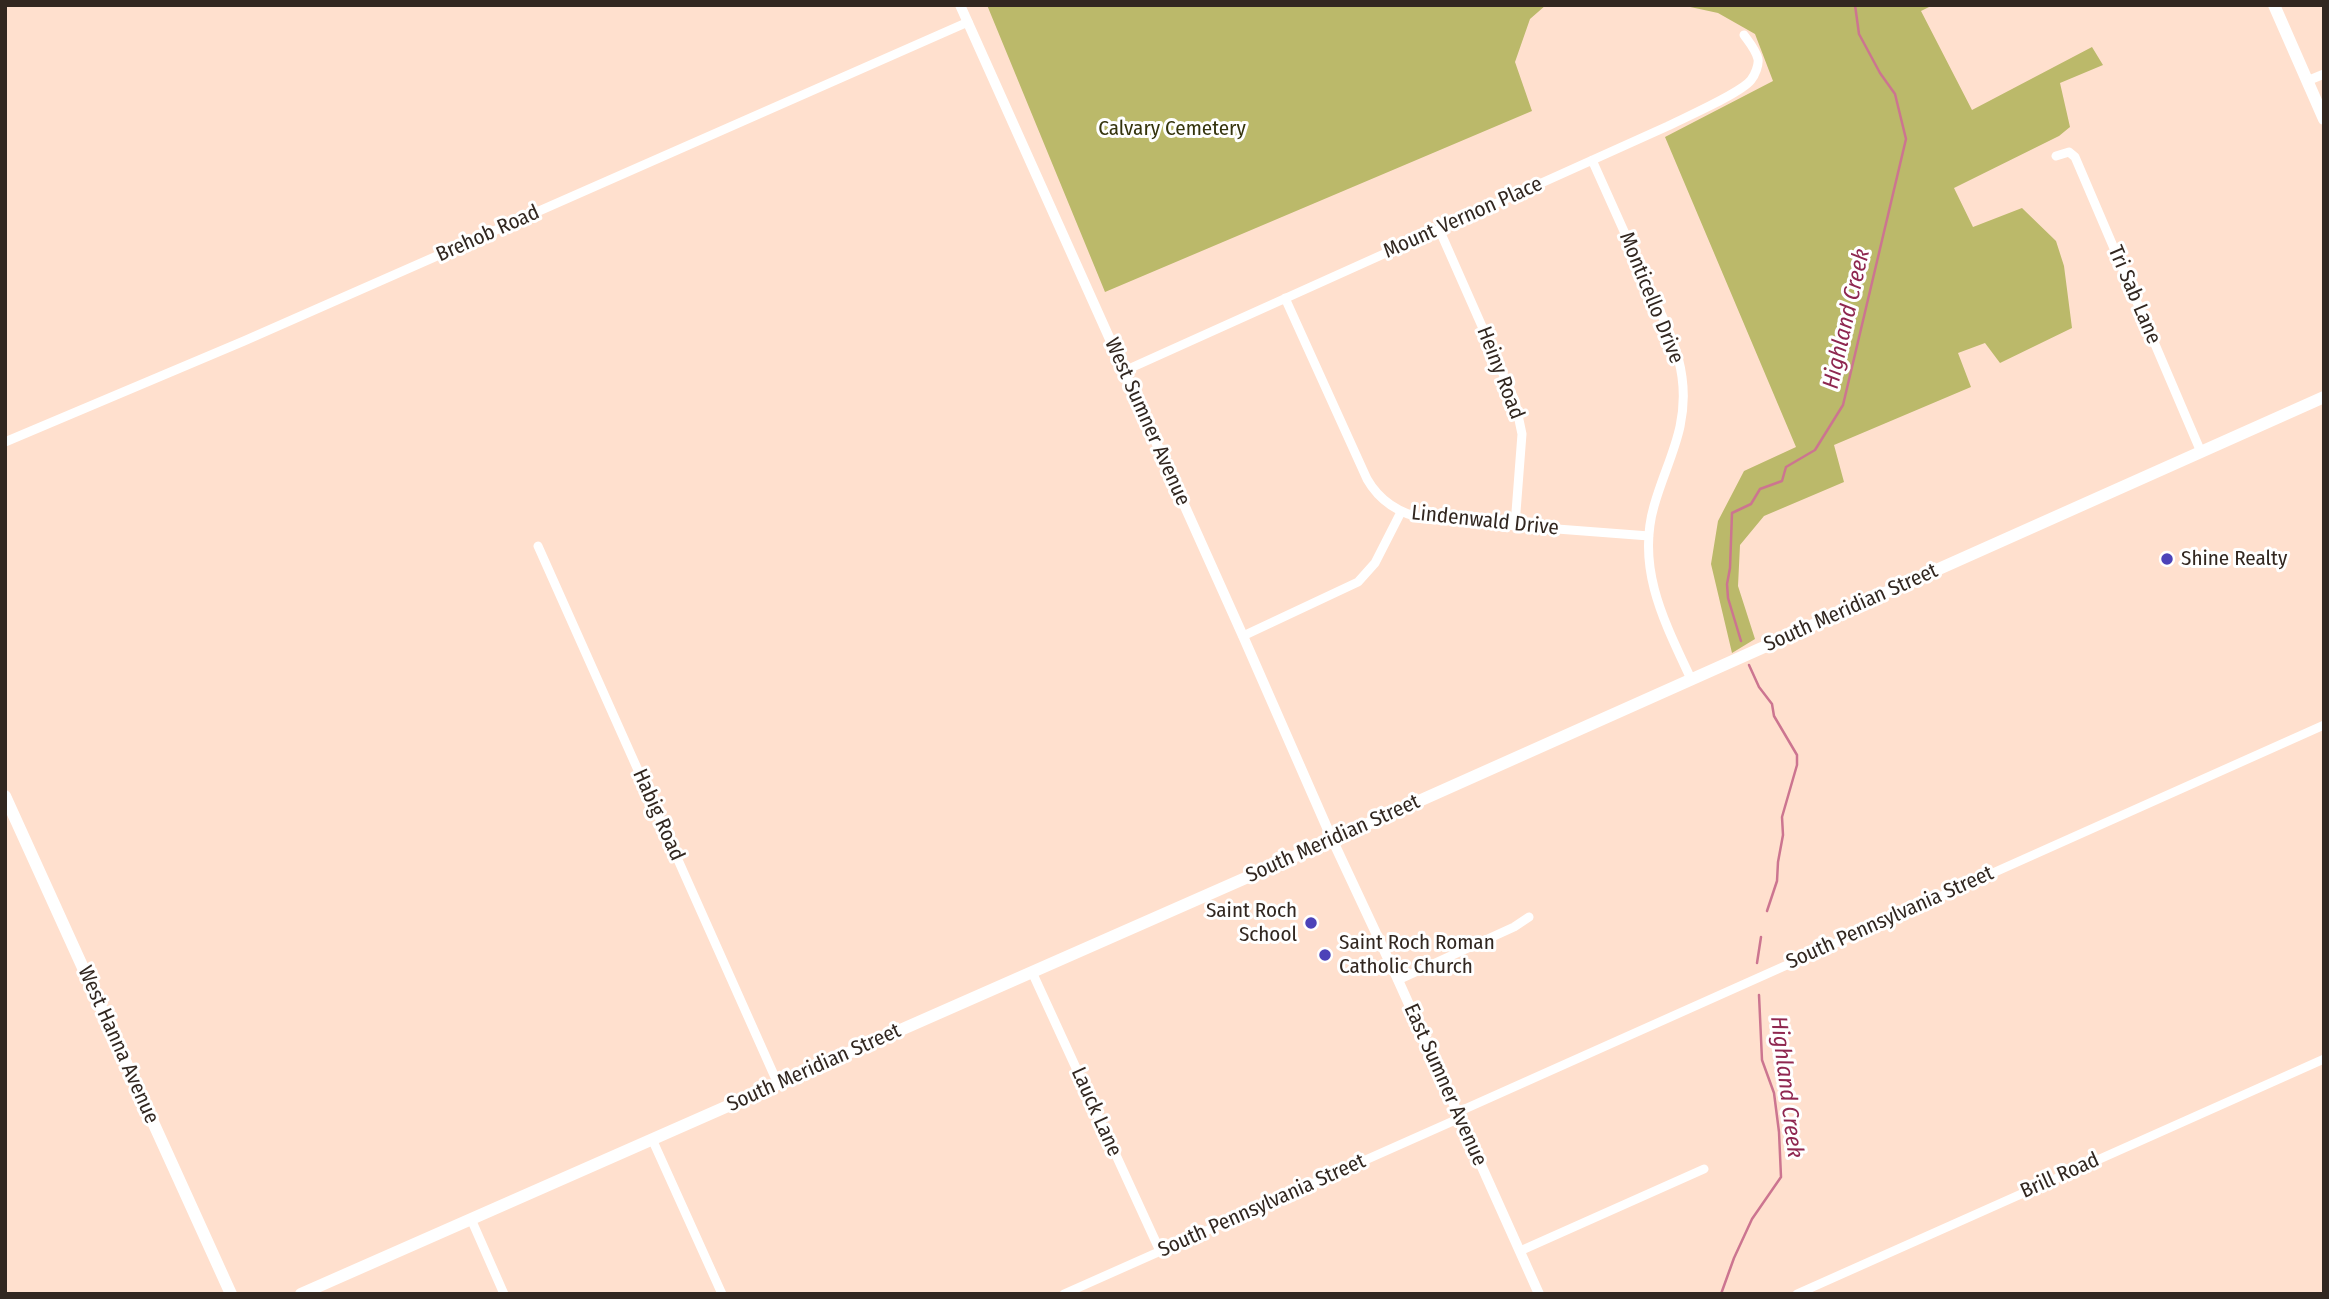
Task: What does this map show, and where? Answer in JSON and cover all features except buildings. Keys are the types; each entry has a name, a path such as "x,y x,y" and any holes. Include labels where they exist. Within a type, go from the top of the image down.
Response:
{"main road":[{"path":"2274,5 2324,119"},
{"name":"South Meridian Street","path":"301,1294 2324,397"},
{"name":"West Hanna Avenue","path":"5,796 231,1294"}],"street":[{"name":"West Sumner Avenue","path":"960,5 1332,839"},
{"name":"Brehob Road","path":"5,442 243,342 968,22"},
{"name":"Mount Vernon Place","path":"1124,371 1668,126 1750,82 1758,60 1752,44 1744,35"},
{"path":"2307,81 2324,74"},
{"name":"Tri Sab Lane","path":"2056,156 2069,152 2075,157 2201,452"},
{"name":"Monticello Drive","path":"1592,160 1671,337 1682,376 1684,399 1681,426 1653,509 1649,536 1650,573 1657,604 1691,679"},
{"name":"Heiny Road","path":"1439,229 1516,401 1522,444 1515,525"},
{"name":"Lindenwald Drive","path":"1285,298 1367,479 1378,495 1401,512 1426,519 1649,536"},
{"path":"1243,636 1349,587 1364,577 1375,562 1401,512"},
{"name":"Habig Road","path":"538,546 778,1084"},
{"name":"South Pennsylvania Street","path":"1064,1294 2324,725"},
{"name":"East Sumner Avenue","path":"1332,839 1398,979 1539,1294"},
{"path":"1398,979 1514,927 1529,917"},
{"name":"Lauck Lane","path":"1032,972 1160,1251"},
{"name":"Brill Road","path":"1797,1294 2324,1059"},
{"path":"652,1139 722,1294"},
{"path":"1520,1251 1704,1168"},
{"path":"471,1219 504,1294"}],"green space":[{"name":"Calvary Cemetery","path":"987,5 1546,5 1530,19 1515,62 1532,111 1105,292"},
{"path":"1681,5 1933,5 1921,11 1972,110 2092,47 2103,65 2060,83 2070,127 2059,136 1954,188 1973,227 2022,208 2056,241 2064,266 2072,328 2000,363 1985,343 1958,353 1971,387 1834,445 1844,482 1764,516 1740,545 1738,586 1755,639 1732,653 1711,564 1718,521 1744,471 1796,447 1665,137 1773,81 1755,34 1718,13"}],"waterway":[{"name":"Highland Creek","path":"1741,641 1728,598 1727,584 1732,513 1751,504 1760,489 1782,481 1786,467 1815,450 1843,405 1906,139 1895,94 1859,34 1855,5"},
{"name":"Highland Creek","path":"1749,665 1797,755 1797,765 1782,817 1783,835 1777,881 1767,911"},
{"name":"Highland Creek","path":"1757,963 1761,937"},
{"name":"Highland Creek","path":"1721,1294 1752,1219 1781,1177 1774,1093 1762,1060 1759,995"}],"place":[{"name":"Shine Realty","path":"2167,559"},
{"name":"Saint Roch School","path":"1311,923"},
{"name":"Saint Roch Roman Catholic Church","path":"1325,955"}]}
